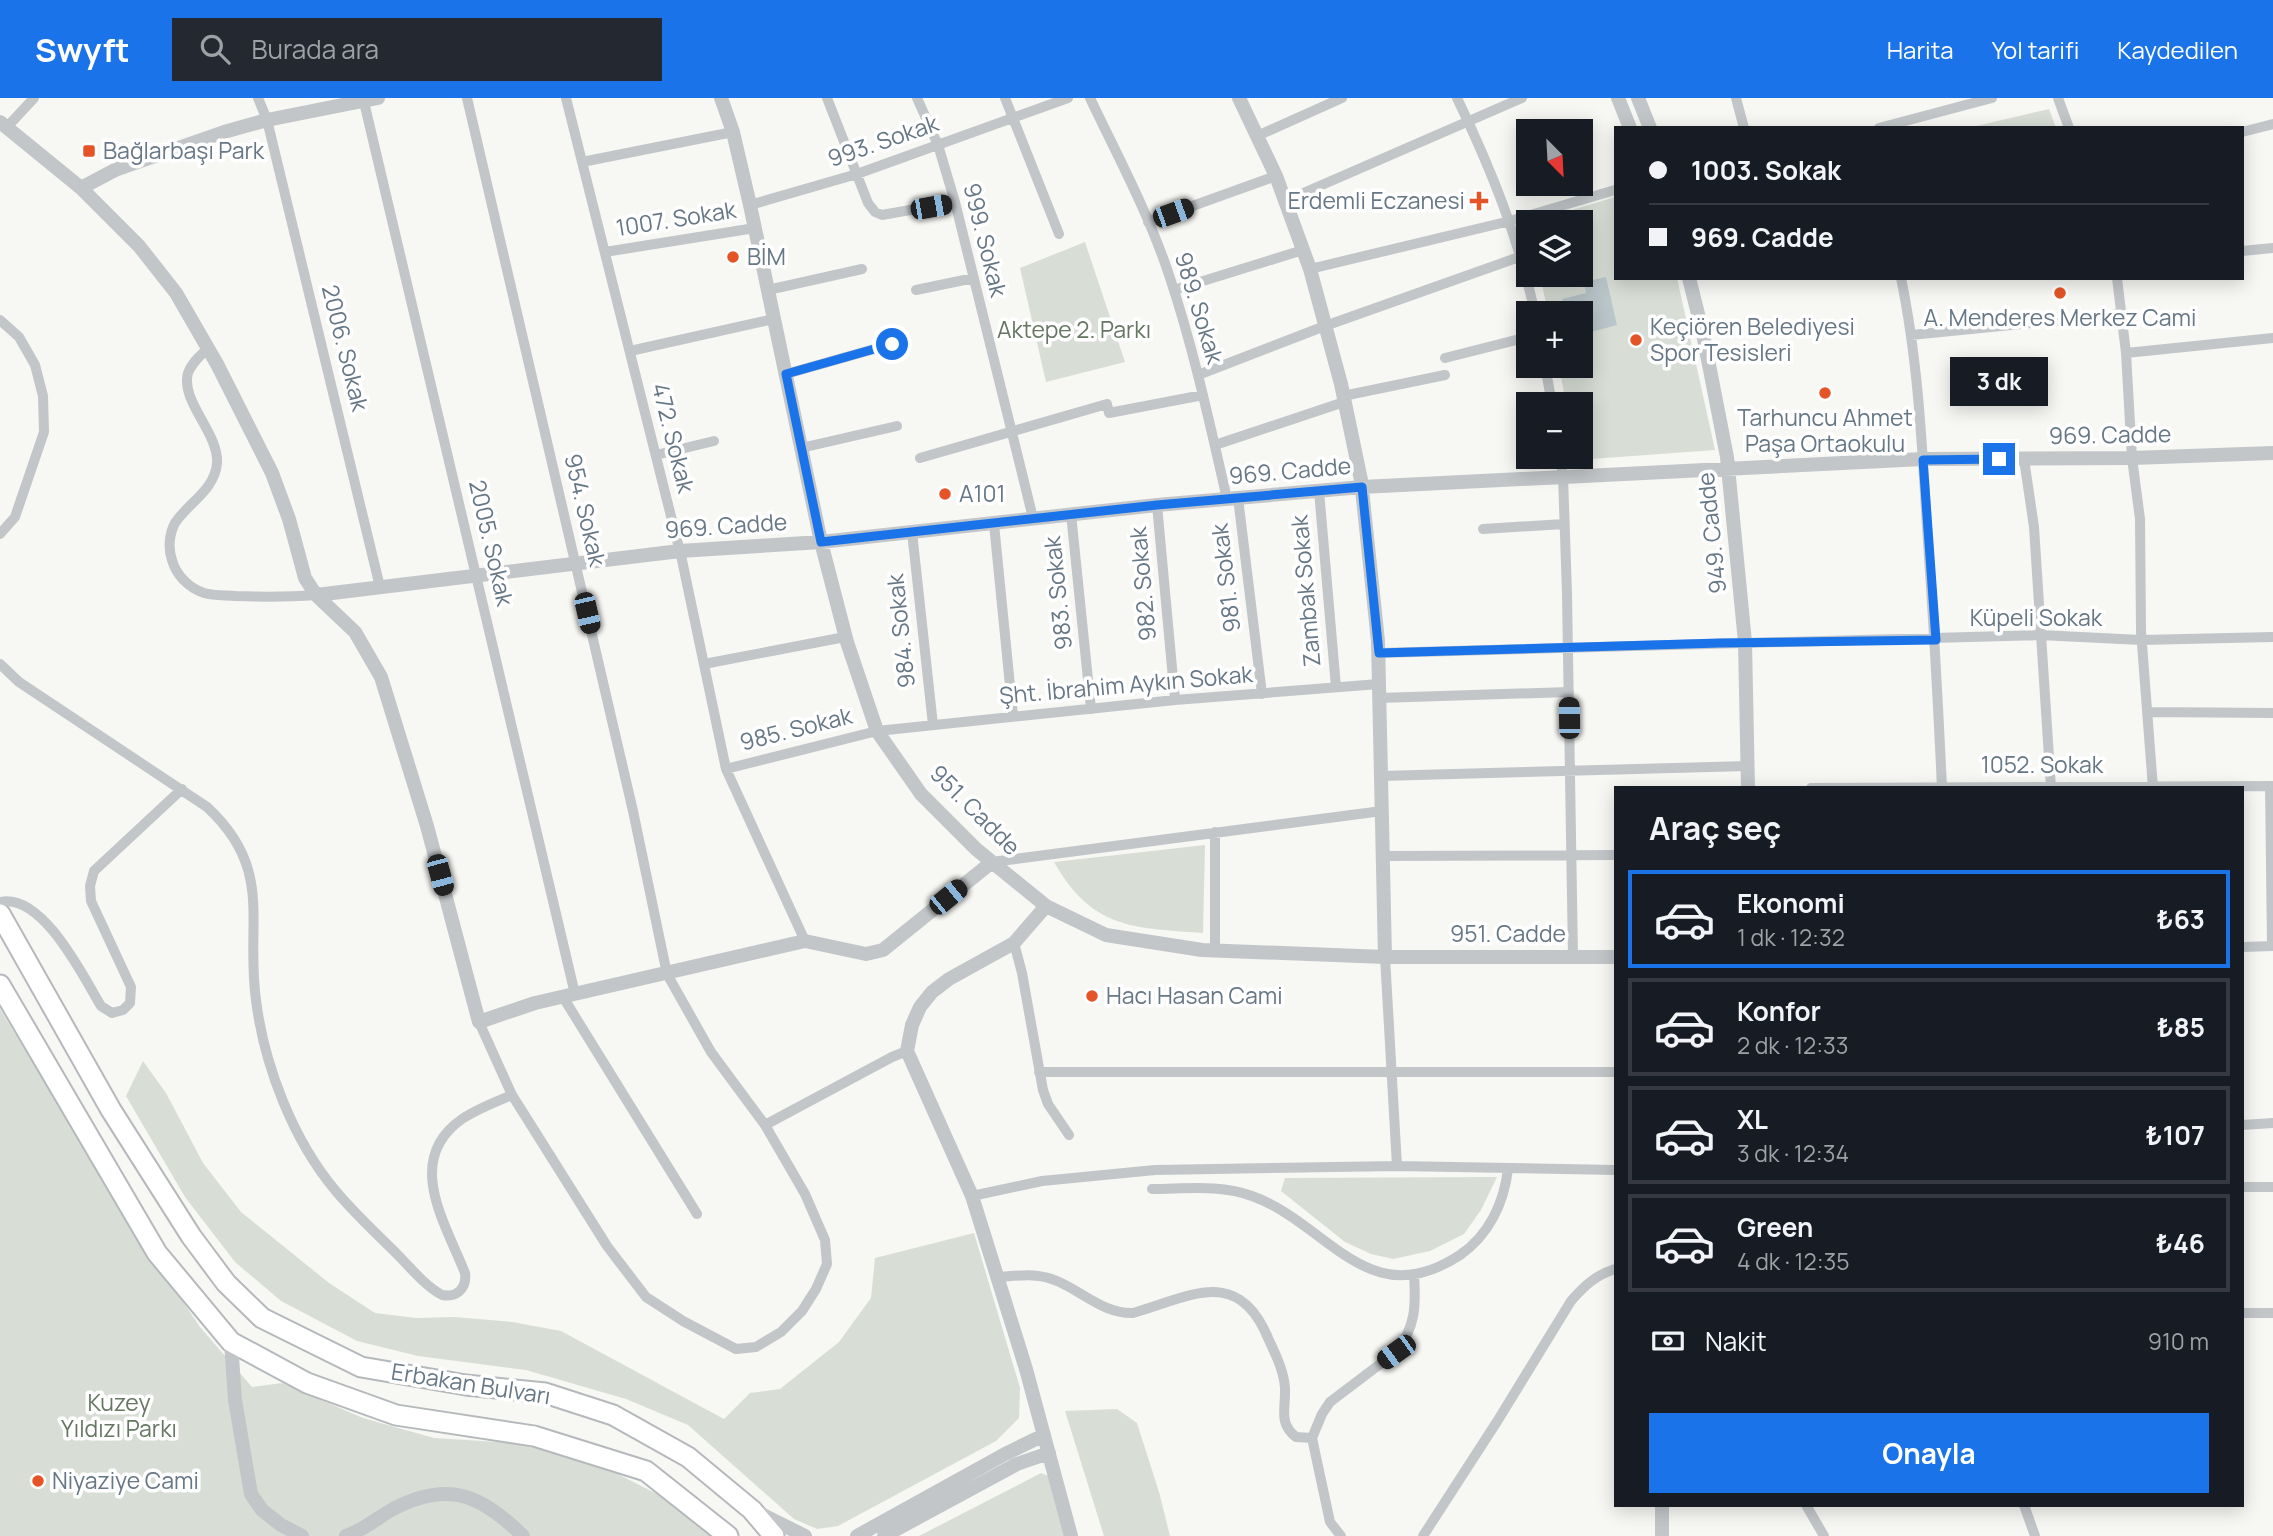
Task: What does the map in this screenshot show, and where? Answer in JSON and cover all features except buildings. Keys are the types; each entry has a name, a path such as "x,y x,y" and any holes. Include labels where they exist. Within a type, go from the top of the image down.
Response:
{"highway":[{"name":"Erbakan Bulvarı","path":"0,914 111,1110 191,1236 226,1283 262,1318 360,1367 466,1385 545,1393 613,1415 688,1457 752,1510 774,1536"},
{"path":"0,985 158,1253 231,1342"},
{"name":"Erbakan Bulvarı","path":"231,1342 307,1383 396,1415 534,1436 646,1471 729,1536"}],"street":[{"path":"34,98 4,124 81,188 113,218 159,269 190,315 250,425 289,519 305,578 316,595 355,632 381,677 427,826 479,1022 535,1003 805,941 866,954 883,950 992,862 1382,811"},
{"name":"2006. Sokak","path":"258,98 267,120 380,587"},
{"name":"954. Sokak","path":"467,98 633,811 667,974 711,1052 765,1125 805,1194 825,1240 827,1264 802,1311 780,1332 756,1347 736,1349 683,1321 646,1297 607,1246 512,1095 479,1022"},
{"name":"472. Sokak","path":"566,98 680,551 726,769 805,941"},
{"name":"951. Cadde","path":"720,98 733,132 750,205 821,542 845,637 877,731 921,794 976,849 1046,906 1105,935 1215,950 1385,957 1614,957"},
{"path":"827,98 868,204 875,212 882,215 955,202"},
{"name":"999. Sokak","path":"917,98 938,145 955,202 1032,518"},
{"path":"1005,98 1059,234"},
{"name":"993. Sokak","path":"750,205 857,174 1068,98"},
{"name":"989. Sokak","path":"1090,98 1148,222 1174,290 1215,445 1233,499"},
{"path":"1239,98 1276,176 1310,269 1344,399 1362,487 1379,653 1385,957 1397,1166"},
{"path":"1257,136 1342,98"},
{"path":"1457,98 1488,162 1516,240"},
{"path":"1467,119 1506,98"},
{"path":"1285,201 1467,119 1522,98"},
{"path":"1618,98 1629,126"},
{"path":"1638,98 1649,126"},
{"path":"1736,98 1743,126"},
{"path":"1887,126 1992,98"},
{"path":"2058,98 2068,126"},
{"path":"81,188 115,170 267,120 371,100"},
{"name":"2005. Sokak","path":"371,100 569,995 697,1214"},
{"path":"2244,131 2273,124"},
{"path":"582,162 733,132"},
{"path":"1148,222 1276,176"},
{"path":"1508,218 1614,182"},
{"path":"1310,269 1614,190"},
{"name":"1007. Sokak","path":"605,252 755,228"},
{"path":"2244,251 2273,247"},
{"path":"1174,290 1303,250"},
{"path":"1198,375 1325,326 1516,258"},
{"path":"768,290 862,269"},
{"path":"916,290 974,278"},
{"name":"949. Cadde","path":"1690,280 1703,334 1728,467 1745,642 1748,786"},
{"path":"1901,280 1912,335 1923,460 1936,640 1942,786"},
{"path":"2117,280 2126,353 2132,458 2140,520 2141,640 2153,786"},
{"path":"1912,335 2121,314"},
{"path":"630,351 774,319"},
{"path":"0,320 19,337 35,365 43,396 44,432 15,517 0,534"},
{"path":"2126,353 2273,338"},
{"path":"1445,358 1516,340"},
{"path":"786,374 892,344"},
{"path":"208,348 194,363 187,381 213,442 217,463 212,480 175,524 171,533 170,551 176,570 188,584 211,595 316,595"},
{"path":"1215,445 1344,399 1445,375"},
{"path":"920,458 1107,404 1109,414 1203,395"},
{"path":"801,448 897,426"},
{"path":"656,455 714,441"},
{"name":"969. Cadde","path":"316,595 680,551 821,542 1157,505 1362,487 1728,467 2273,453"},
{"path":"2024,459 2034,527 2051,786"},
{"path":"1562,469 1573,957"},
{"name":"Zambak Sokak","path":"1319,491 1336,687"},
{"name":"981. Sokak","path":"1233,499 1262,694"},
{"name":"982. Sokak","path":"1157,505 1175,700"},
{"name":"983. Sokak","path":"1071,514 1091,709"},
{"path":"994,524 1013,716"},
{"path":"1483,529 1564,524"},
{"name":"984. Sokak","path":"912,532 933,725"},
{"name":"Küpeli Sokak","path":"1379,653 1568,646 1936,640 2040,635 2141,640 2273,637"},
{"path":"704,664 845,637"},
{"path":"0,664 30,689 182,789 220,819 232,833 248,866 255,900 254,983 258,1018 276,1081 301,1136 336,1191 442,1295 453,1296 460,1292 466,1280 460,1259 434,1199 431,1170 435,1156 445,1136 464,1118 512,1095"},
{"name":"Şht. İbrahim Aykın Sokak","path":"877,731 1175,700 1336,687 1379,691 1569,692"},
{"path":"2147,712 2273,713"},
{"name":"985. Sokak","path":"726,769 877,731"},
{"path":"1381,776 1748,766"},
{"name":"1052. Sokak","path":"2244,786 2272,786"},
{"path":"2244,947 2272,946 2272,786"},
{"path":"0,902 8,900 29,908 55,932 102,1006 112,1013 123,1010 130,1003 131,987 91,901 90,886 94,871 182,789"},
{"path":"1215,832 1215,950"},
{"path":"1382,856 1614,855"},
{"path":"1046,906 1014,943 949,979 932,992 920,1007 912,1025 907,1051 972,1196 1044,1435 1071,1536"},
{"path":"1014,943 1022,973 1039,1072 1048,1104 1069,1135"},
{"path":"765,1125 907,1051"},
{"path":"1039,1072 1614,1072"},
{"path":"2244,1125 2273,1123"},
{"path":"972,1196 1042,1181 1118,1172 1397,1166 1614,1170"},
{"path":"1152,1189 1231,1190 1248,1194 1279,1208 1360,1265 1380,1272 1414,1274 1446,1263 1478,1238 1500,1206 1508,1170"},
{"path":"2244,1187 2273,1187"},
{"path":"1423,1536 1571,1301 1595,1277 1614,1269"},
{"path":"1341,1536 1330,1522 1312,1438 1322,1414 1331,1402 1396,1352 1410,1332 1416,1306 1414,1274"},
{"path":"997,1277 1028,1275 1049,1278 1123,1314 1133,1314 1203,1291 1231,1294 1250,1306 1267,1335 1283,1375 1283,1415 1288,1430 1296,1437 1312,1438"},
{"path":"2244,1312 2273,1312"},
{"path":"231,1342 235,1400 251,1494 262,1510 281,1525 302,1536"},
{"path":"857,1536 1044,1435"},
{"path":"884,1536 1017,1464 1049,1453"},
{"path":"346,1536 360,1531 393,1509 435,1493 471,1498 498,1512 523,1536"},
{"path":"1662,1507 1662,1536"},
{"path":"1807,1507 1824,1536"},
{"path":"2025,1507 2035,1536"},
{"path":"752,1510 804,1536"}],"green space":[{"path":"2049,109 2055,126 1977,126"},
{"name":"Keçiören Belediyesi Spor Tesisleri","path":"1614,197 1614,280 1677,280 1715,450 1593,459 1593,392 1564,392 1561,378 1593,378 1593,301 1545,301 1543,287 1593,287 1593,210 1572,210"},
{"name":"Aktepe 2. Parkı","path":"1085,242 1125,362 1046,382 1020,268"},
{"path":"1205,845 1203,933 1135,926 1099,913 1083,901 1068,884 1054,862"},
{"name":"Kuzey Yıldızı Parkı","path":"0,1009 132,1226 200,1327 252,1387 282,1383 363,1418 434,1438 528,1444 596,1463 657,1494 713,1536 0,1536"},
{"path":"143,1061 166,1093 203,1163 241,1212 329,1283 375,1313 416,1318 455,1317 512,1322 561,1331 724,1419 750,1393 780,1389 839,1342 871,1298 875,1258 974,1233 1020,1388 1019,1418 996,1441 838,1526 817,1529 794,1519 688,1425 626,1399 526,1370 418,1356 357,1341 281,1301 235,1262 185,1197 126,1096"},
{"path":"1497,1177 1481,1210 1464,1234 1430,1251 1393,1259 1371,1254 1345,1242 1281,1191 1285,1178"},
{"path":"1117,1409 1137,1423 1170,1536 1104,1536 1065,1411"},
{"path":"1041,1473 1049,1476 1072,1536 919,1536"}],"shaded area":[{"path":"1606,277 1617,325 1593,331 1593,301 1562,299 1586,293 1585,287 1593,287 1593,280"}],"place":[{"name":"Bağlarbaşı Park","path":"89,151"},
{"name":"Erdemli Eczanesi","path":"1479,201"},
{"name":"BİM","path":"733,257"},
{"name":"A. Menderes Merkez Cami","path":"2060,293"},
{"name":"Keçiören Belediyesi Spor Tesisleri","path":"1636,340"},
{"name":"Tarhuncu Ahmet Paşa Ortaokulu","path":"1825,393"},
{"name":"A101","path":"945,494"},
{"name":"Hacı Hasan Cami","path":"1092,996"},
{"name":"Niyaziye Cami","path":"38,1481"}],"route":[{"path":"892,344 786,374 821,542 1157,505 1362,487 1379,653 1568,646 1936,640 1923,460 1999,459"}]}
